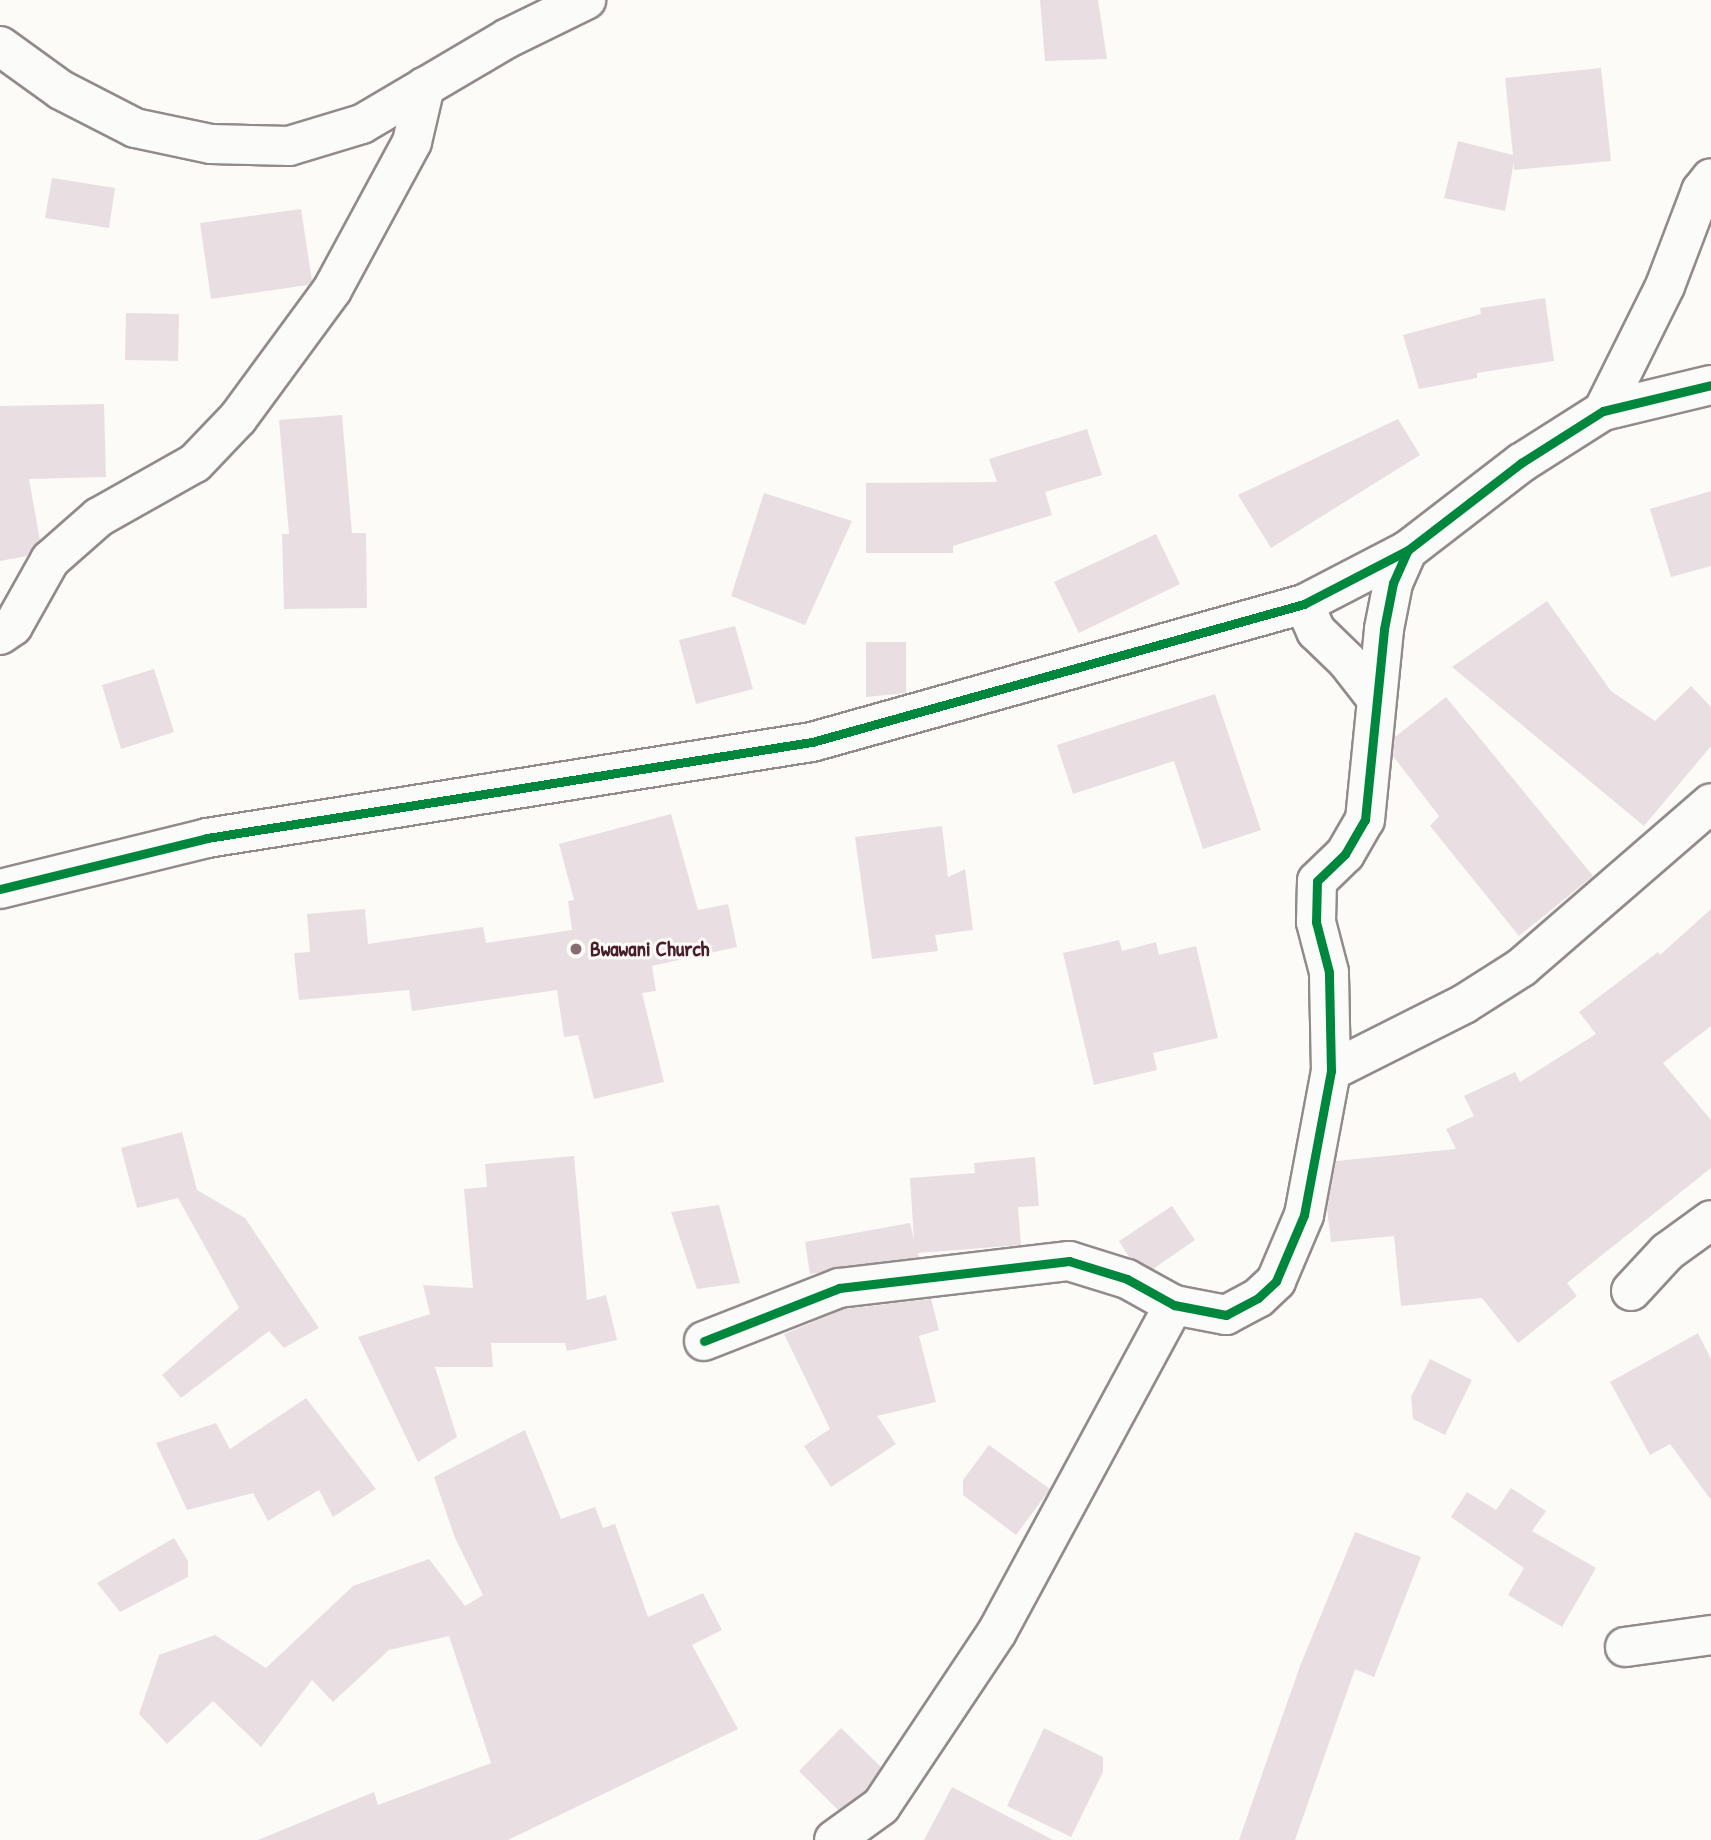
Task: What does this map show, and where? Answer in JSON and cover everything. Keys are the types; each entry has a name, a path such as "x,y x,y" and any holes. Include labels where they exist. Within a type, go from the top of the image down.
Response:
{"street":[{"path":"0,46 61,90 135,128 211,144 289,146 362,124 425,86 586,0"},
{"path":"0,635 13,626 50,561 99,517 195,463 238,418 332,290 412,142 425,86"},
{"path":"1603,411 1665,286 1701,191 1711,177"},
{"path":"0,889 207,838 813,742 1304,604 1408,550 1521,463 1603,411 1711,385"},
{"path":"704,1341 839,1288 1069,1261 1127,1279 1174,1306 1226,1315 1258,1298 1276,1281 1304,1215 1331,1071 1329,972 1316,922 1317,881 1345,854 1364,820 1375,697 1392,583 1408,550"},
{"path":"1304,604 1316,631 1348,661 1375,697"},
{"path":"1331,1071 1464,1004 1522,967 1711,803"},
{"path":"1631,1291 1667,1252 1711,1220"},
{"path":"834,1840 881,1806 997,1632 1174,1306"},
{"path":"1625,1647 1711,1635"}],"building":[{"path":"1040,0 1098,0 1107,59 1045,61"},
{"path":"1601,68 1611,161 1514,170 1514,162 1505,211 1444,198 1458,141 1513,155 1505,78"},
{"path":"52,178 115,188 109,228 45,218"},
{"path":"301,209 312,281 308,285 211,299 200,223"},
{"path":"1545,298 1554,361 1477,373 1477,378 1419,389 1403,335 1481,314 1480,308"},
{"path":"126,313 179,314 178,361 125,360"},
{"path":"104,404 106,477 29,479 40,540 27,556 0,561 0,406"},
{"path":"342,415 352,533 366,533 367,608 284,609 282,534 289,534 279,420"},
{"path":"1398,419 1420,455 1271,548 1238,495"},
{"path":"1087,429 1102,475 1045,492 1052,515 953,546 953,553 866,553 866,483 997,482 989,459"},
{"path":"1711,491 1711,566 1671,577 1650,509"},
{"path":"764,493 852,521 805,625 731,596"},
{"path":"1156,534 1180,584 1079,633 1054,582"},
{"path":"1547,601 1611,691 1655,721 1691,686 1711,707 1711,746 1644,826 1452,667"},
{"path":"735,626 753,689 696,704 679,640"},
{"path":"866,642 906,642 906,693 866,697"},
{"path":"154,669 174,732 121,749 102,685"},
{"path":"1215,694 1261,830 1203,849 1174,761 1073,794 1057,745"},
{"path":"1446,697 1593,876 1519,936 1430,826 1439,816 1393,756 1395,737"},
{"path":"671,814 698,910 728,904 737,947 652,966 656,991 642,993 664,1082 594,1099 578,1035 564,1037 557,990 412,1011 409,990 299,1000 294,953 310,952 307,914 365,909 368,944 483,927 486,943 572,930 568,901 574,900 559,844"},
{"path":"942,826 948,877 965,869 973,930 935,935 938,951 872,959 855,837"},
{"path":"1711,909 1711,1026 1663,1063 1711,1120 1711,1168 1567,1283 1577,1296 1518,1343 1482,1298 1401,1306 1394,1236 1331,1242 1327,1209 1336,1161 1456,1149 1446,1129 1474,1116 1464,1096 1515,1072 1520,1082 1596,1034 1579,1012 1658,952 1660,955"},
{"path":"1119,940 1122,951 1156,942 1159,955 1196,946 1218,1038 1153,1053 1157,1070 1094,1085 1063,953"},
{"path":"182,1132 197,1190 245,1218 319,1328 284,1348 269,1331 181,1398 162,1375 239,1308 178,1198 137,1208 121,1148"},
{"path":"574,1156 587,1300 606,1295 617,1340 567,1351 565,1343 491,1343 493,1367 435,1367 457,1437 418,1462 358,1337 430,1314 423,1285 473,1288 464,1189 487,1187 485,1164"},
{"path":"1035,1157 1039,1206 1018,1207 1021,1245 918,1253 919,1257 810,1274 805,1242 910,1223 914,1240 910,1178 975,1173 974,1163"},
{"path":"719,1205 740,1283 697,1289 671,1212"},
{"path":"1172,1206 1195,1240 1153,1269 1129,1257 1119,1241"},
{"path":"931,1299 939,1330 919,1336 936,1402 877,1416 896,1444 831,1487 804,1446 830,1429 784,1334 844,1309"},
{"path":"1698,1333 1711,1359 1711,1500 1670,1444 1650,1455 1610,1382"},
{"path":"1430,1359 1472,1380 1445,1435 1413,1419 1411,1397"},
{"path":"306,1398 376,1489 333,1517 319,1490 268,1521 253,1493 187,1510 156,1443 216,1423 230,1449"},
{"path":"525,1430 561,1519 595,1507 603,1528 615,1524 648,1617 703,1593 722,1630 692,1645 738,1729 508,1840 258,1840 374,1792 378,1805 491,1763 449,1636 389,1650 333,1702 312,1680 261,1747 213,1701 167,1744 139,1714 159,1655 215,1635 266,1668 353,1586 429,1559 465,1606 483,1595 455,1538 434,1477"},
{"path":"989,1445 1050,1489 1016,1535 963,1495 963,1480"},
{"path":"1511,1488 1546,1511 1532,1531 1596,1568 1562,1627 1508,1595 1524,1568 1451,1517 1467,1492 1496,1510"},
{"path":"1355,1532 1421,1557 1374,1677 1355,1669 1295,1840 1239,1840 1300,1666"},
{"path":"174,1538 188,1561 188,1577 120,1612 97,1583"},
{"path":"841,1728 881,1767 865,1791 838,1810 799,1771"},
{"path":"1044,1728 1103,1757 1103,1772 1071,1837 1007,1806"},
{"path":"952,1787 1053,1840 924,1840"}],"cycle path":[{"path":"0,889 207,838 812,742 1304,604 1408,550 1521,463 1603,411 1711,385"},
{"path":"704,1341 839,1288 1069,1261 1127,1279 1174,1305 1226,1315 1258,1298 1276,1281 1304,1215 1331,1071 1329,972 1316,922 1317,881 1345,854 1365,820 1384,629 1393,583 1408,550"}],"place":[{"name":"Bwawani Church","path":"576,949"}]}
